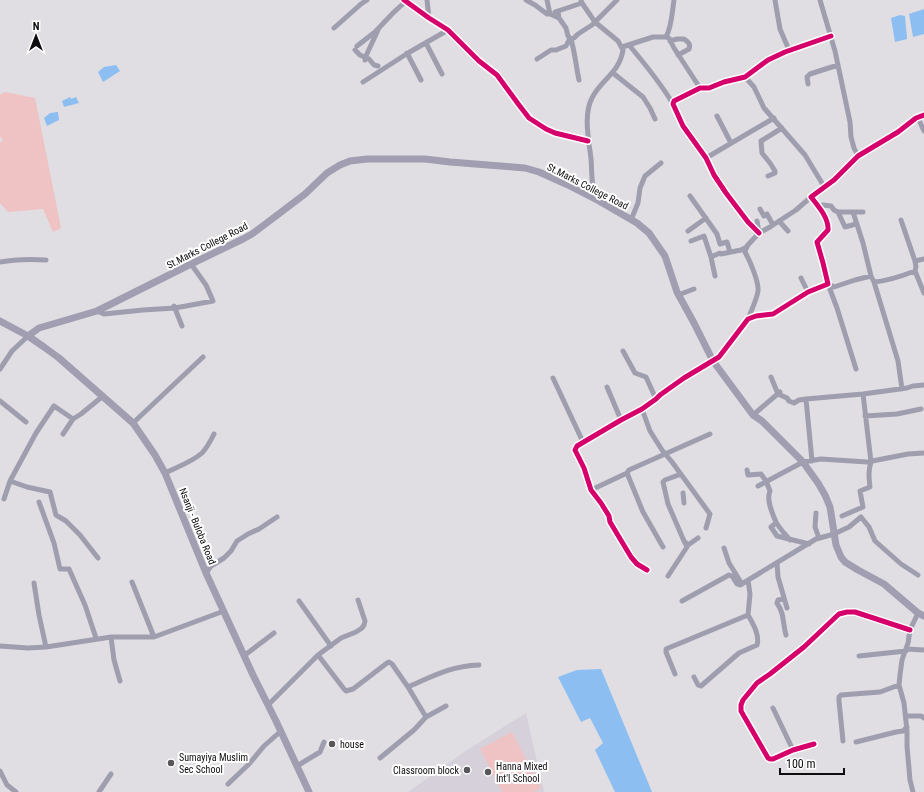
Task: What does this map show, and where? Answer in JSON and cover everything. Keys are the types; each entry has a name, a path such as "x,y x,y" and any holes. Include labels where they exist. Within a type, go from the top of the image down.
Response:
{"main road":[{"name":"St.Marks College Road","path":"28,336 39,328 97,311 252,234 305,194 327,172 350,161 425,159 525,168 538,172 599,201 637,223 649,233 665,256 678,295 713,361 753,414 803,462 826,495 830,507 838,552 841,557 845,562 884,584 921,614"},
{"name":"Nsanji - Buloba Road","path":"0,321 28,336 59,358 133,423 155,454 165,473 206,574 309,792"}],"street":[{"path":"334,28 367,0"},
{"path":"427,0 429,18"},
{"path":"526,0 547,14 559,18"},
{"path":"547,0 550,14"},
{"path":"538,58 551,50 556,50 566,46 570,39 574,38 592,25 617,0"},
{"path":"674,0 668,39 700,88"},
{"path":"775,0 780,29 789,50"},
{"path":"820,0 838,65 850,122 851,138 858,156"},
{"path":"378,66 374,65 368,59 365,59 360,55 356,48 375,32 405,1 448,30 479,61 498,75 529,118 555,133 588,141"},
{"path":"550,14 581,2 595,22 618,41 623,50 619,65 597,90 591,99 588,111 587,129 591,158 592,181 599,201"},
{"path":"558,11 559,18 566,28 574,48 579,80"},
{"path":"365,59 379,28"},
{"path":"363,82 408,53 448,30"},
{"path":"673,104 674,101 700,88 709,88 724,82 745,77 768,60 789,50 831,36"},
{"path":"622,47 653,37 684,39 688,42 690,47 678,55"},
{"path":"426,43 442,74"},
{"path":"628,45 666,91 683,126 706,158 714,175 748,222 759,233"},
{"path":"408,53 421,80"},
{"path":"808,84 807,77 810,74 838,65"},
{"path":"613,73 643,98 655,119"},
{"path":"745,77 754,87 764,108 805,155 825,188"},
{"path":"711,256 741,250 747,247 759,233 796,210 811,197 825,188 858,156 898,132 916,118 924,115"},
{"path":"717,116 732,143"},
{"path":"706,158 774,118"},
{"path":"916,118 919,120 924,131"},
{"path":"768,176 775,173 775,171 770,162 762,153 761,141 782,128"},
{"path":"631,220 638,203 640,188 645,176 661,163"},
{"path":"690,196 717,234 720,244 727,242 730,252"},
{"path":"811,197 826,218 828,225 828,230 817,242 828,284 856,369"},
{"path":"818,206 830,206 838,212 863,212"},
{"path":"760,209 764,216 766,214 773,225"},
{"path":"838,212 845,227 856,224"},
{"path":"853,212 898,362 902,389"},
{"path":"688,231 706,218"},
{"path":"901,220 915,261 915,271 924,293"},
{"path":"757,221 759,233"},
{"path":"779,221 788,231"},
{"path":"691,241 704,236 711,256 715,276"},
{"path":"647,570 637,564 621,542 610,522 609,516 591,490 584,468 575,450 577,446 583,442 642,409 684,378 719,357 748,319 758,291 752,269 745,252 747,247"},
{"path":"915,261 924,258"},
{"path":"0,262 36,259 46,260"},
{"path":"97,311 104,314 175,307 213,301 206,285 190,264"},
{"path":"874,282 882,282 915,271"},
{"path":"748,319 756,316 773,314 808,292 828,284 834,287 872,276"},
{"path":"800,278 808,292"},
{"path":"678,295 694,289"},
{"path":"175,307 182,326"},
{"path":"0,369 12,351 28,336"},
{"path":"623,351 635,373 646,377 656,399"},
{"path":"133,423 203,357"},
{"path":"770,377 779,393 794,403 799,400 806,399 863,394 924,385"},
{"path":"553,378 583,442"},
{"path":"607,387 621,420"},
{"path":"753,414 779,393"},
{"path":"842,516 863,507 860,491 870,487 869,468 871,462 863,394"},
{"path":"63,434 73,419 103,396"},
{"path":"806,399 812,461"},
{"path":"0,401 26,422"},
{"path":"4,499 10,481 36,433 54,406 73,419"},
{"path":"642,409 650,431 662,450 710,514 706,528"},
{"path":"866,416 897,414 921,410"},
{"path":"165,473 195,458 210,442 214,434"},
{"path":"591,490 628,473 629,470 710,434"},
{"path":"758,486 803,462 828,459 871,462 908,454 924,453"},
{"path":"747,470 748,475 761,474 766,482 770,491 768,496 776,523 790,540 809,544"},
{"path":"628,473 643,512 663,547"},
{"path":"668,576 686,547 668,504 663,482 681,474"},
{"path":"10,481 50,492 56,515 66,521 98,558"},
{"path":"683,493 684,503"},
{"path":"39,502 54,543 60,569 69,569 85,606 96,638"},
{"path":"816,513 815,527 819,538"},
{"path":"206,574 211,566 224,558 237,542 276,517"},
{"path":"682,601 729,575 732,576 737,584 740,585 819,538 834,534 849,527 861,517 869,527 875,541 901,564 918,575"},
{"path":"684,541 688,545 698,538"},
{"path":"724,548 729,563 742,584"},
{"path":"777,563 778,577 787,608"},
{"path":"694,677 698,685 702,686 739,653 757,645 757,633 748,615 750,594 748,580"},
{"path":"34,582 46,647"},
{"path":"132,582 154,637"},
{"path":"784,599 778,600 777,603 782,612 786,635"},
{"path":"268,706 318,655 341,638 362,628 365,621 358,600"},
{"path":"299,601 331,646"},
{"path":"0,646 28,648 46,647 96,638 154,637 224,611"},
{"path":"814,744 793,750 773,759 768,758 741,711 743,700 757,683 804,647 839,614 855,612 910,630"},
{"path":"913,792 910,780 906,716 899,685 901,668 910,630 921,614"},
{"path":"675,674 666,649 748,615"},
{"path":"244,655 274,633"},
{"path":"111,637 114,660 120,680"},
{"path":"859,656 906,650 924,650"},
{"path":"318,655 346,691 353,689 389,662 408,687 426,717"},
{"path":"408,687 450,669 479,664"},
{"path":"843,741 839,701 839,697 841,695 880,692 889,690 899,685"},
{"path":"380,758 414,730 426,717 446,706"},
{"path":"774,708 793,750"},
{"path":"906,716 921,716 924,718"},
{"path":"856,742 903,731 907,727"},
{"path":"228,784 250,764 264,746 281,731"},
{"path":"297,766 320,752 324,742"},
{"path":"0,771 7,785 16,792"},
{"path":"99,792 111,774"}],"shaded area":[{"path":"5,92 35,98 61,228 53,232 43,209 8,212 0,203 0,142 3,141 0,136 0,95"},
{"name":"Hanna Mixed Int'l School","path":"526,713 544,792 408,792 464,752"},
{"path":"512,732 541,788 533,792 502,792 480,749"}],"water":[{"path":"924,9 924,34 913,37 909,14"},
{"path":"900,15 905,16 907,39 895,42 891,18"},
{"path":"116,65 120,71 103,82 98,72 104,67"},
{"path":"70,97 71,99 76,97 79,103 64,107 62,101"},
{"path":"58,112 59,120 47,126 44,118 50,113"},
{"path":"601,669 652,792 615,792 595,750 603,743 590,718 581,722 558,677 577,670"}],"cycle path":[{"path":"404,0 448,30 479,61 497,75 529,118 555,133 588,141"},
{"path":"759,233 748,222 714,175 706,158 683,126 673,104 674,101 700,88 709,88 724,82 745,77 768,60 785,52 831,36"},
{"path":"647,570 637,564 631,557 610,522 609,516 591,490 584,468 575,450 577,446 642,409 684,378 719,357 748,319 756,316 773,314 808,292 828,284 817,242 828,230 828,226 822,212 811,197 834,180 858,156 898,132 916,118 924,115"},
{"path":"814,744 793,750 773,759 768,758 741,711 743,700 757,683 804,647 839,614 855,612 910,630"}],"place":[{"name":"house","path":"332,744"},
{"name":"Sumayiya Muslim Sec School","path":"171,763"},
{"name":"Classroom block","path":"467,770"},
{"name":"Hanna Mixed Int'l School","path":"488,772"}]}
